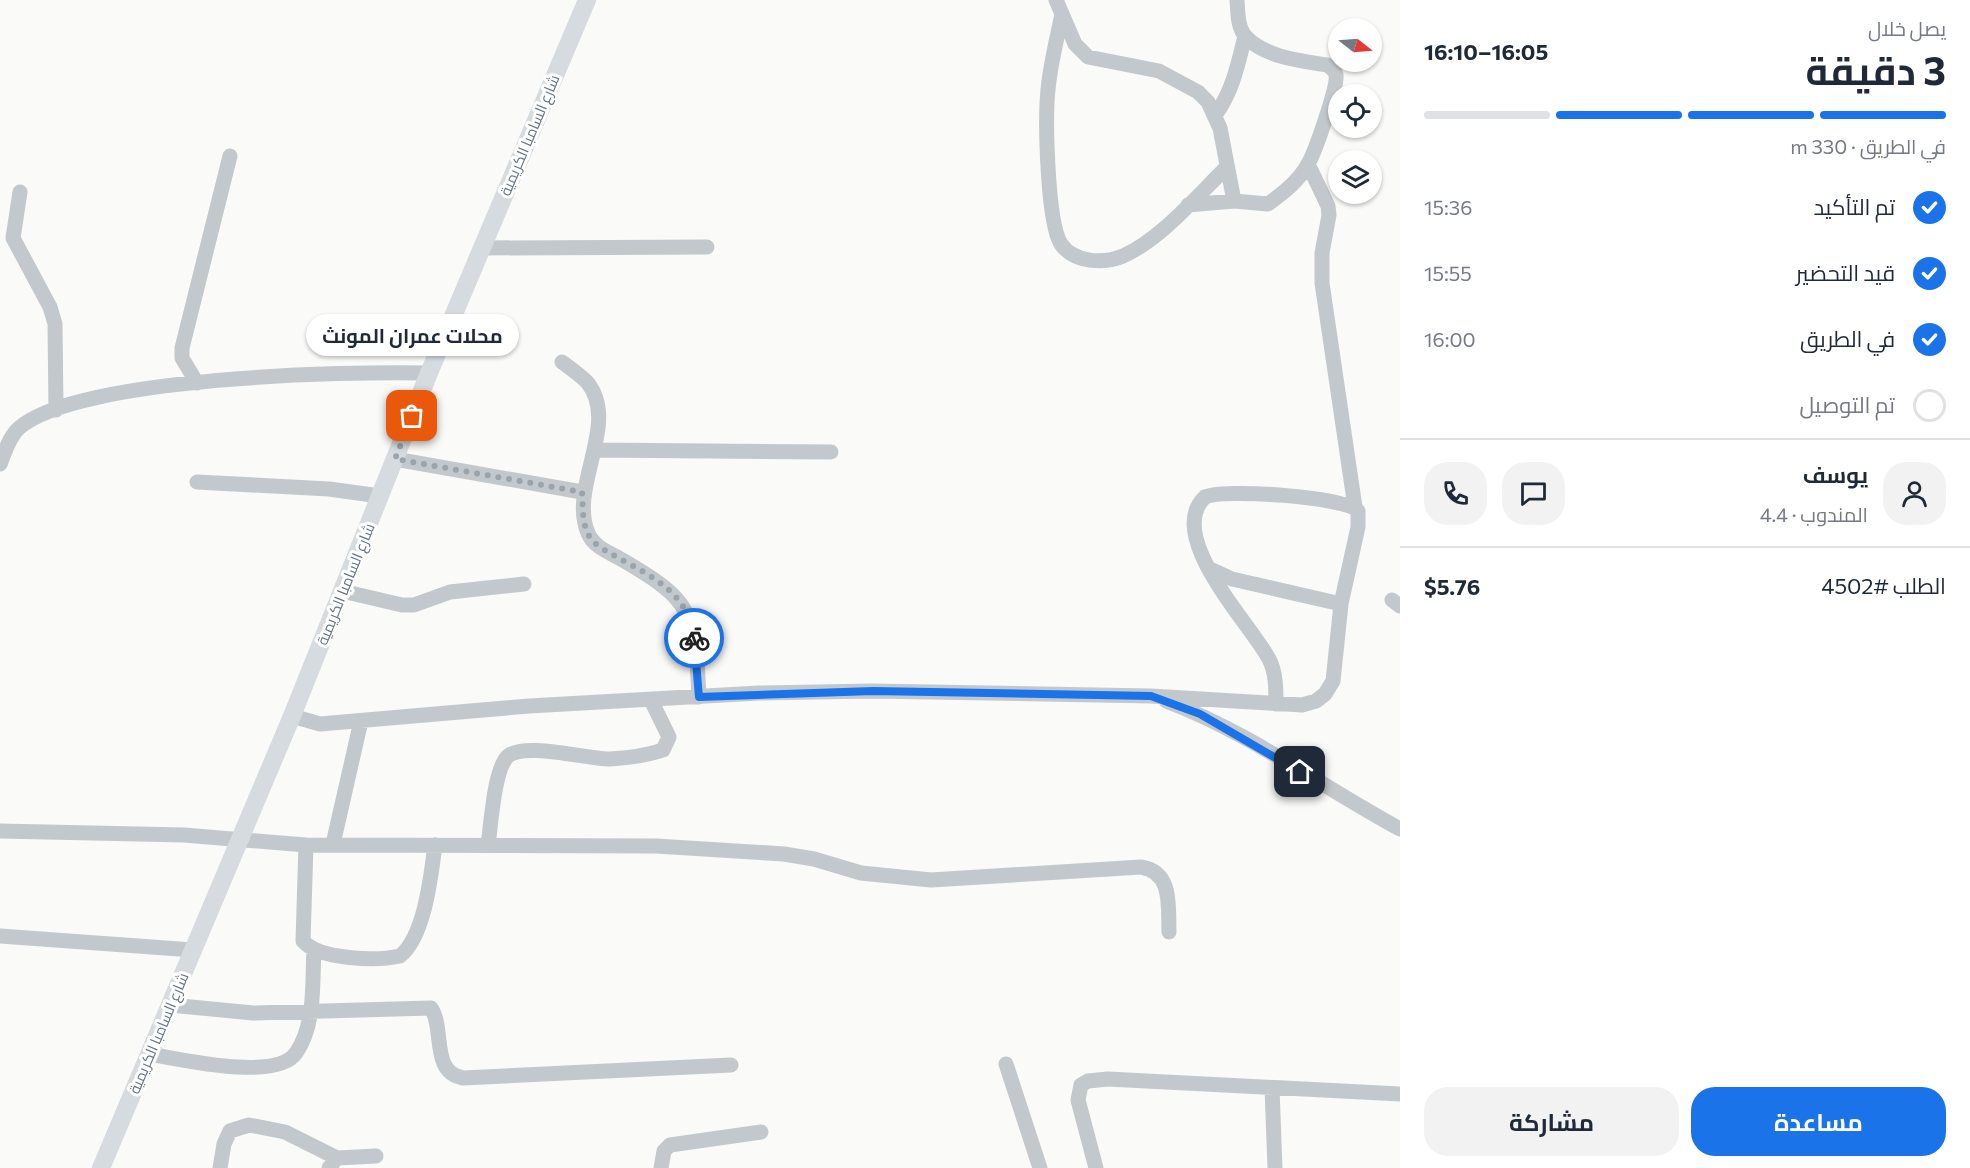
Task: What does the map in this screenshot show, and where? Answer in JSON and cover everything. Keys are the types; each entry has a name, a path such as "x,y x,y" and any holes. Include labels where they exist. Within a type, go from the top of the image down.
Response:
{"main road":[{"name":"شارع السامبا الكريمية","path":"101,1168 292,716 429,373 587,0"}],"street":[{"path":"1188,205 1234,201 1268,204 1289,187 1308,164 1329,111 1336,78 1334,70 1327,65 1276,54 1245,36 1238,22 1237,0"},
{"path":"1059,7 1075,45 1088,57 1159,70 1198,92 1216,114 1234,201"},
{"path":"1059,7 1046,118 1049,180 1060,242 1068,252 1096,262 1108,261 1138,248 1188,205 1227,167"},
{"path":"1216,114 1231,88 1245,36"},
{"path":"197,383 182,358 182,348 230,156"},
{"path":"292,716 320,724 529,706 873,691 1151,696 1302,705 1316,701 1325,694 1334,681 1341,604 1359,516 1355,507 1322,283 1322,253 1329,215 1328,206 1308,164"},
{"path":"20,192 13,238 50,307 55,324 56,410"},
{"path":"481,248 707,247"},
{"path":"562,362 586,382 593,393 597,421 594,450 582,492 585,522 593,542 665,585 679,598 693,632 699,697"},
{"path":"0,464 12,436 20,427 56,410 98,396 197,383 376,372 429,373"},
{"path":"594,450 831,452"},
{"path":"395,459 582,492"},
{"path":"197,482 328,489 380,496"},
{"path":"1276,704 1276,680 1270,660 1208,568 1198,543 1193,520 1200,502 1213,493 1307,498 1355,507"},
{"path":"1208,568 1232,579 1341,604"},
{"path":"342,591 402,606 414,605 450,592 524,584"},
{"path":"1151,696 1200,714 1400,829"},
{"path":"488,845 502,767 508,757 517,752 530,751 608,759 645,755 663,750 669,737 651,700"},
{"path":"333,843 361,721"},
{"path":"0,831 184,835 306,844 656,846 784,854 814,859 861,873 931,880 1141,867 1156,872 1164,881 1169,932"},
{"path":"306,844 302,938 314,949 334,955 368,958 390,958 408,950 425,903 435,845"},
{"path":"0,936 193,950"},
{"path":"149,1054 220,1065 276,1065 295,1055 311,1013 314,949"},
{"path":"170,1005 254,1013 431,1008 446,1068 456,1077 463,1078 731,1065"},
{"path":"1006,1064 1040,1168"},
{"path":"1096,1168 1078,1100 1081,1085 1088,1081 1108,1079 1400,1094"},
{"path":"1272,1088 1275,1168"},
{"path":"220,1168 224,1144 230,1131 249,1125 285,1132 333,1163 376,1156"},
{"path":"661,1168 664,1151 670,1145 761,1132"}],"way so far":[{"path":"412,416 395,459 582,492 585,522 593,542 665,585 679,598 687,613 694,638"}],"place":[{"name":"محلات عمران المونث","path":"412,416"}],"route":[{"path":"694,638 699,697 759,693 873,691 1044,696 1151,696 1200,714 1300,772"}]}
